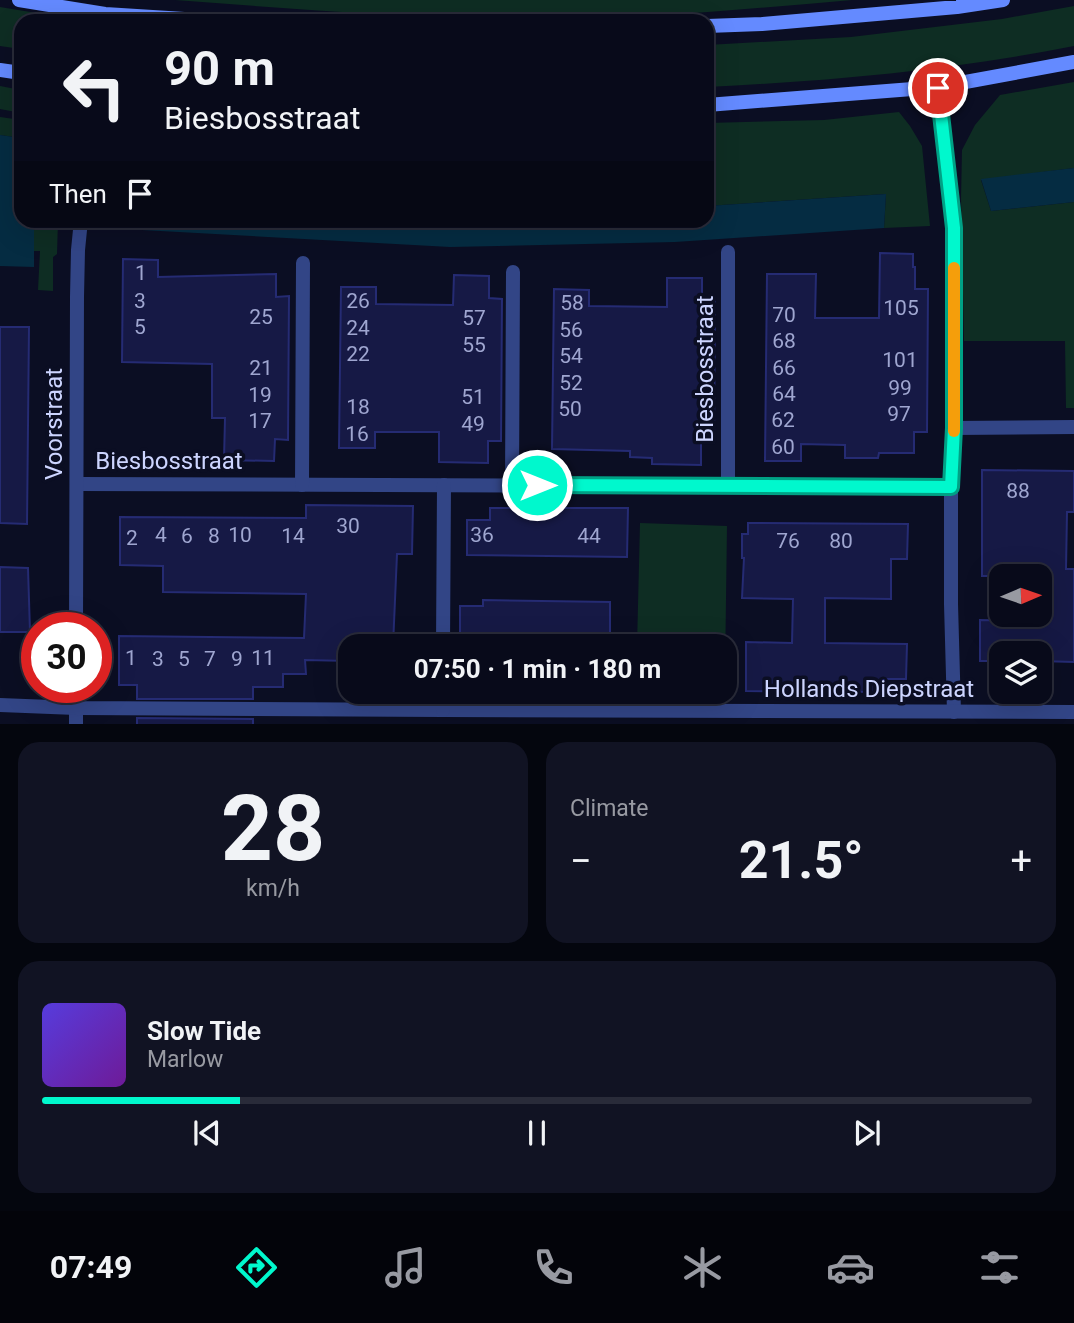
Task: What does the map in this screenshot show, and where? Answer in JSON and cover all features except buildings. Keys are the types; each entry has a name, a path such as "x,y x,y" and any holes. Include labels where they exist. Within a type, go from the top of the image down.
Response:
{"main road":[{"path":"19,0 90,14"},
{"path":"714,26 790,22 957,7 1003,0"},
{"path":"714,104 938,88 1074,62"}],"street":[{"path":"938,88 954,228 954,428 951,487 954,712"},
{"name":"Voorstraat","path":"76,612 77,297 80,228"},
{"name":"Biesbosstraat","path":"728,252 728,486"},
{"path":"302,485 303,263"},
{"path":"512,485 513,272"},
{"path":"954,428 1074,427"},
{"name":"Biesbosstraat","path":"77,484 951,487"},
{"path":"443,634 444,485"},
{"path":"76,703 76,724"},
{"path":"443,704 443,710"},
{"name":"Hollands Diepstraat","path":"0,705 76,708 443,710 681,718 1074,712"}],"green space":[{"path":"175,0 852,0 673,14 385,14"},
{"path":"1074,6 1074,46 983,62 891,73 714,87 714,45 851,37 1002,19"},
{"path":"0,7 42,14 14,14 14,48 0,46"},
{"path":"1074,82 1074,168 981,180 991,211 1074,202 1074,408 1066,408 1065,341 964,341 962,150 975,125 1000,95"},
{"path":"0,86 14,89 14,112 0,109"},
{"path":"899,112 922,146 930,226 884,228 886,194 714,206 714,123 824,120"},
{"path":"0,117 14,119 14,137 0,135"},
{"path":"34,228 58,228 57,254 53,257 53,291 38,290 40,251 34,251"},
{"path":"640,523 727,526 726,634 637,634"}],"water":[{"path":"0,135 14,137 14,228 34,228 34,267 0,266"},
{"path":"1074,168 1074,202 991,211 981,179"},
{"path":"886,194 884,228 675,242 450,247 124,229 714,228 714,206"}],"slow traffic":[{"path":"954,268 954,431"}],"route":[{"path":"537,485 951,487 954,428 954,228 938,88"}]}
